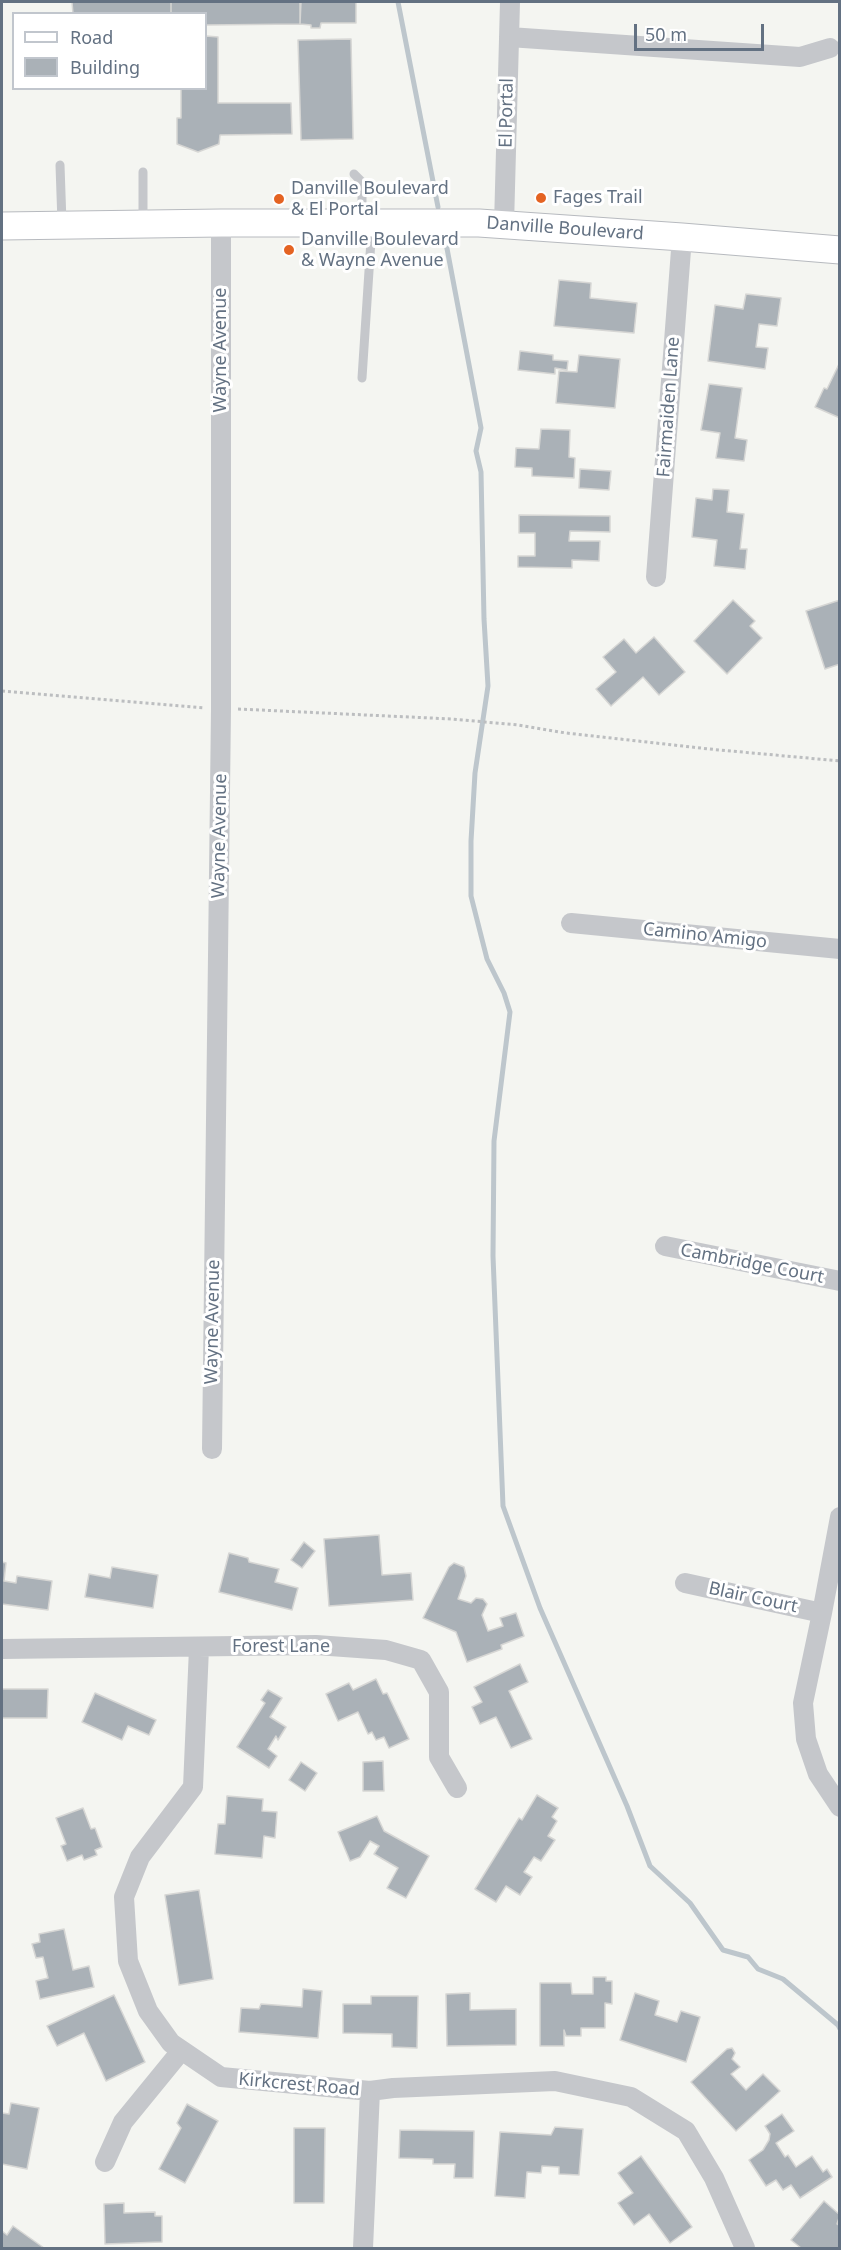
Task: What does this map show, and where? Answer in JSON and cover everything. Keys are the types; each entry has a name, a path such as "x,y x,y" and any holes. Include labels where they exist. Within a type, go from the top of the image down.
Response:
{"main road":[{"name":"Danville Boulevard","path":"2,226 479,223 840,250"}],"street":[{"name":"El Portal","path":"504,225 510,2"},
{"path":"509,37 800,57 830,48"},
{"name":"Wayne Avenue","path":"212,1449 221,709 221,223"},
{"name":"Fairmaiden Lane","path":"656,577 682,237"},
{"name":"Camino Amigo","path":"571,922 840,949"},
{"name":"Cambridge Court","path":"665,1246 840,1281"},
{"path":"840,1517 803,1703 806,1739 818,1774 840,1807"},
{"name":"Blair Court","path":"685,1583 822,1613"},
{"name":"Forest Lane","path":"2,1649 315,1645 387,1650 421,1660 439,1692 439,1757 457,1788"},
{"name":"Kirkcrest Road","path":"199,1648 193,1787 140,1857 124,1897 128,1961 148,2011 171,2043 221,2077 370,2091 555,2080 631,2097 686,2131 714,2178 745,2248"},
{"path":"105,2162 123,2122 181,2051"},
{"path":"363,2248 370,2091"}],"lane":[{"path":"60,165 62,225"},
{"path":"143,172 143,225"},
{"path":"354,174 362,182 367,223 362,378"}],"path":[{"path":"452,719 709,749 840,761"}],"building":[{"path":"72,2 171,2 171,12 73,12"},
{"path":"171,2 300,2 300,24 207,25 207,12 171,12"},
{"path":"301,2 356,2 356,23 321,23 320,28 300,24"},
{"path":"207,36 218,37 218,103 291,103 292,134 220,135 219,144 198,152 177,144 177,118 181,118 181,90 207,90"},
{"path":"351,39 353,139 301,140 298,40"},
{"path":"559,280 591,283 590,298 637,303 634,333 554,326"},
{"path":"746,294 781,298 777,326 759,324 756,347 768,348 765,369 708,361 715,305 743,309"},
{"path":"520,351 553,355 553,360 568,361 567,370 555,368 555,374 518,370"},
{"path":"579,355 620,359 615,408 556,403 559,371 577,372"},
{"path":"840,362 840,418 815,407"},
{"path":"709,384 742,388 735,438 747,440 744,461 716,458 720,433 701,430"},
{"path":"541,429 570,430 569,457 575,458 574,478 532,476 532,468 515,467 516,448 539,449"},
{"path":"580,469 611,471 609,490 579,488"},
{"path":"713,489 729,490 727,512 744,514 740,549 747,549 745,569 714,566 717,540 692,537 696,498 712,500"},
{"path":"519,515 610,516 610,532 570,531 569,541 600,541 599,561 572,560 572,568 518,567 518,556 535,556 535,533 519,533"},
{"path":"733,600 755,621 750,626 762,638 727,674 694,641"},
{"path":"840,600 840,664 825,669 806,611"},
{"path":"654,637 685,672 659,695 643,677 611,706 596,689 616,672 603,657 624,639 636,653"},
{"path":"379,1535 382,1575 411,1573 413,1600 329,1606 324,1539"},
{"path":"304,1542 315,1551 302,1568 291,1560"},
{"path":"229,1553 248,1558 249,1562 279,1569 275,1582 298,1588 292,1610 219,1592"},
{"path":"2,1562 6,1563 4,1581 16,1583 17,1576 52,1581 48,1610 2,1604"},
{"path":"454,1563 464,1567 466,1576 458,1599 471,1603 476,1598 483,1599 487,1604 482,1615 488,1631 503,1626 500,1618 516,1613 524,1636 501,1645 502,1649 467,1662 456,1632 423,1618 449,1567"},
{"path":"112,1567 158,1575 153,1608 85,1597 89,1574 110,1578"},
{"path":"520,1664 528,1682 509,1691 532,1739 511,1748 496,1717 480,1724 472,1707 482,1702 474,1687"},
{"path":"376,1679 383,1694 387,1693 409,1739 389,1748 384,1737 376,1740 372,1732 368,1734 358,1712 338,1721 326,1694 349,1683 353,1690"},
{"path":"2,1689 48,1689 47,1718 2,1718"},
{"path":"268,1690 282,1698 270,1717 286,1727 278,1740 276,1736 268,1749 277,1756 269,1768 237,1747 265,1703 261,1700"},
{"path":"95,1693 156,1720 149,1735 128,1726 122,1740 82,1722"},
{"path":"383,1761 384,1791 363,1791 363,1762"},
{"path":"301,1762 317,1773 305,1791 289,1780"},
{"path":"537,1795 558,1808 552,1817 557,1821 548,1836 555,1840 541,1861 534,1857 524,1872 532,1877 520,1895 506,1886 496,1902 475,1889 519,1818 522,1820"},
{"path":"227,1796 263,1799 262,1811 277,1812 275,1838 264,1836 262,1858 215,1854 218,1824 225,1824"},
{"path":"83,1808 91,1829 95,1828 102,1847 95,1850 97,1855 84,1860 82,1855 67,1861 61,1846 66,1844 56,1818"},
{"path":"377,1816 384,1831 429,1856 406,1898 387,1888 398,1868 374,1854 379,1846 370,1841 360,1857 350,1861 338,1832"},
{"path":"199,1890 213,1979 179,1985 165,1895"},
{"path":"64,1929 73,1970 89,1966 94,1987 40,1999 36,1981 48,1978 43,1957 36,1958 32,1944 40,1942 39,1934"},
{"path":"593,1977 606,1977 606,1981 612,1981 612,2004 605,2003 605,2028 581,2028 581,2036 566,2036 564,2030 564,2046 540,2046 540,1983 571,1983 572,1994 593,1994"},
{"path":"303,1989 322,1991 318,2038 239,2032 241,2008 259,2009 261,2004 302,2007"},
{"path":"470,1993 470,2010 516,2009 516,2045 447,2046 446,1994"},
{"path":"635,1993 659,2001 655,2015 677,2022 681,2011 700,2017 686,2062 620,2040"},
{"path":"114,1995 145,2062 106,2081 84,2033 57,2046 47,2026"},
{"path":"371,1996 418,1996 417,2048 392,2047 392,2034 343,2033 343,2004 371,2004"},
{"path":"732,2048 735,2053 732,2059 740,2067 731,2074 746,2090 763,2074 780,2091 736,2131 691,2082 727,2049"},
{"path":"11,2103 39,2108 27,2169 2,2164 2,2113 9,2114"},
{"path":"187,2104 218,2121 185,2183 159,2169 181,2128 177,2123"},
{"path":"782,2114 794,2131 776,2143 785,2157 788,2155 796,2167 812,2156 823,2172 827,2169 832,2177 800,2198 791,2185 783,2190 776,2180 766,2186 749,2160 763,2150 769,2140 770,2134 765,2126"},
{"path":"555,2127 583,2129 579,2175 559,2174 559,2167 542,2166 541,2173 527,2172 525,2198 495,2196 500,2132 551,2135"},
{"path":"294,2128 325,2128 324,2203 294,2203"},
{"path":"400,2130 474,2131 473,2178 454,2178 455,2164 433,2164 433,2159 399,2158"},
{"path":"641,2156 692,2227 670,2243 649,2214 634,2225 618,2203 633,2193 618,2173"},
{"path":"824,2201 840,2215 837,2224 840,2226 840,2248 801,2248 791,2240"},
{"path":"124,2203 124,2213 155,2212 155,2216 162,2216 162,2242 105,2244 104,2204"},
{"path":"13,2226 44,2248 2,2248 2,2231 7,2235"}],"waterway":[{"path":"398,2 438,207"},
{"path":"445,238 481,428 476,451 481,472 484,619 488,686 475,773 471,896 487,959 504,993 510,1012 494,1141 493,1256 503,1506 540,1608 627,1806 650,1866 690,1903 723,1950 748,1957 758,1969 783,1979 840,2029"}],"place":[{"name":"Fages Trail","path":"541,198"},
{"name":"Danville Boulevard & El Portal","path":"279,199"},
{"name":"Danville Boulevard & Wayne Avenue","path":"289,250"}]}
